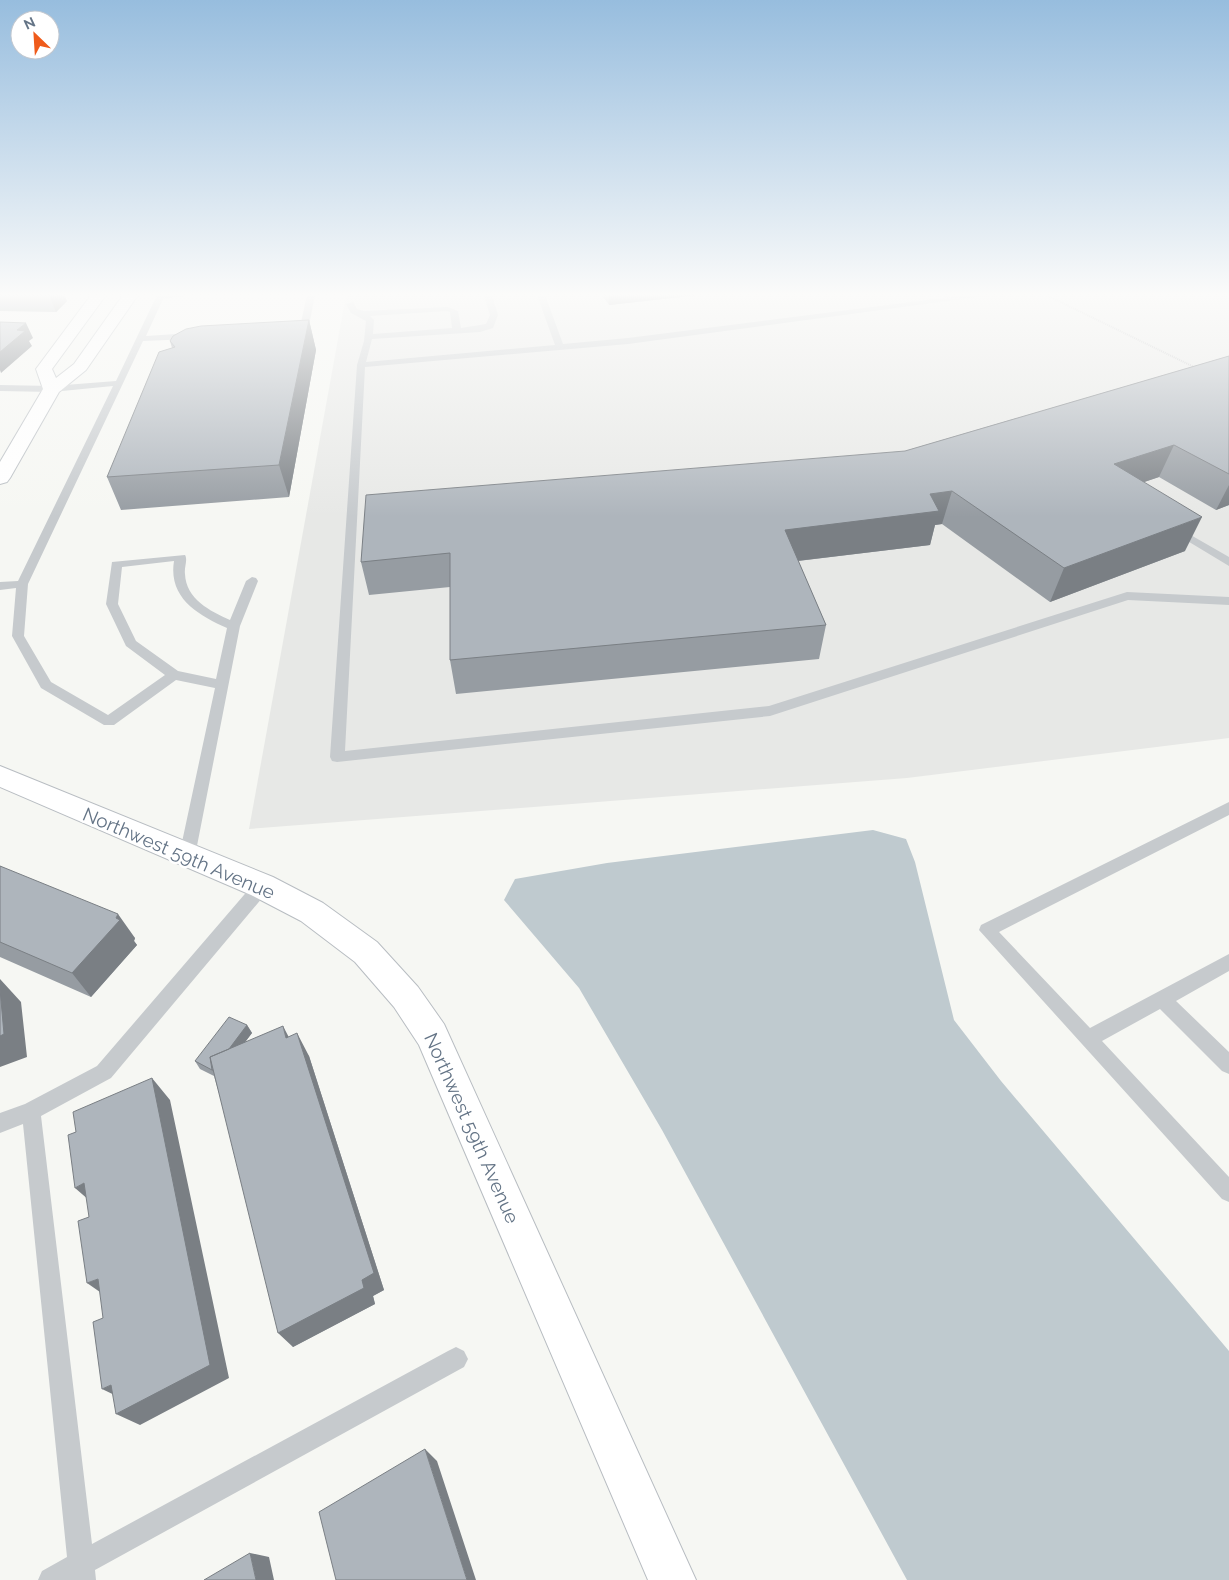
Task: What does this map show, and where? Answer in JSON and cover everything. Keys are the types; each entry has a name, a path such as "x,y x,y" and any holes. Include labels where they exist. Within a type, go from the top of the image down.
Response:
{"street":[{"path":"44,369 52,389"},
{"path":"0,478 52,389 79,369"},
{"name":"Northwest 59th Avenue","path":"0,776 262,886 312,912 366,952 406,997 432,1035 672,1580"}],"lane":[{"path":"126,369 22,584 18,636 46,685 109,722 174,675"},
{"path":"361,369 357,501 337,757 770,711 1127,596 1229,601"},
{"path":"0,388 52,389 119,383"},
{"path":"1162,521 1229,562"},
{"path":"222,685 174,675 131,643 112,604 116,564 180,557 179,578 188,598 206,614 234,626"},
{"path":"187,856 234,626 252,581"},
{"path":"0,586 22,584"},
{"path":"1229,808 986,930 1229,1192"},
{"path":"0,1123 30,1111 104,1072 262,886"},
{"path":"1088,1039 1229,962"},
{"path":"1162,999 1229,1065"},
{"path":"30,1111 82,1572"},
{"path":"51,1580 82,1572 456,1359"}],"shaded area":[{"path":"333,369 1229,369 1229,738 907,778 249,829"},
{"path":"873,830 906,839 915,862 954,1020 1001,1081 1229,1351 1229,1580 907,1580 662,1130 579,988 504,900 515,879 607,863"}],"building":[{"path":"152,369 299,369 279,465 107,477"},
{"path":"1186,369 1229,369 1229,474 1174,445 1114,464 1202,517 1064,568 952,491 930,494 939,511 785,530 826,625 450,660 450,553 361,562 366,495 905,451"},
{"path":"0,866 118,914 116,918 120,920 72,973 0,942"},
{"path":"0,989 4,1034 0,1036"},
{"path":"229,1017 247,1025 229,1049 210,1057 212,1070 195,1061"},
{"path":"283,1026 286,1038 297,1033 374,1273 362,1280 364,1288 278,1333 210,1057"},
{"path":"152,1078 210,1365 116,1414 111,1385 102,1389 93,1322 103,1318 98,1279 87,1283 78,1221 89,1217 84,1183 75,1188 68,1135 76,1132 73,1112"},
{"path":"425,1449 467,1580 336,1580 319,1512"},
{"path":"250,1553 256,1580 204,1580"}]}
